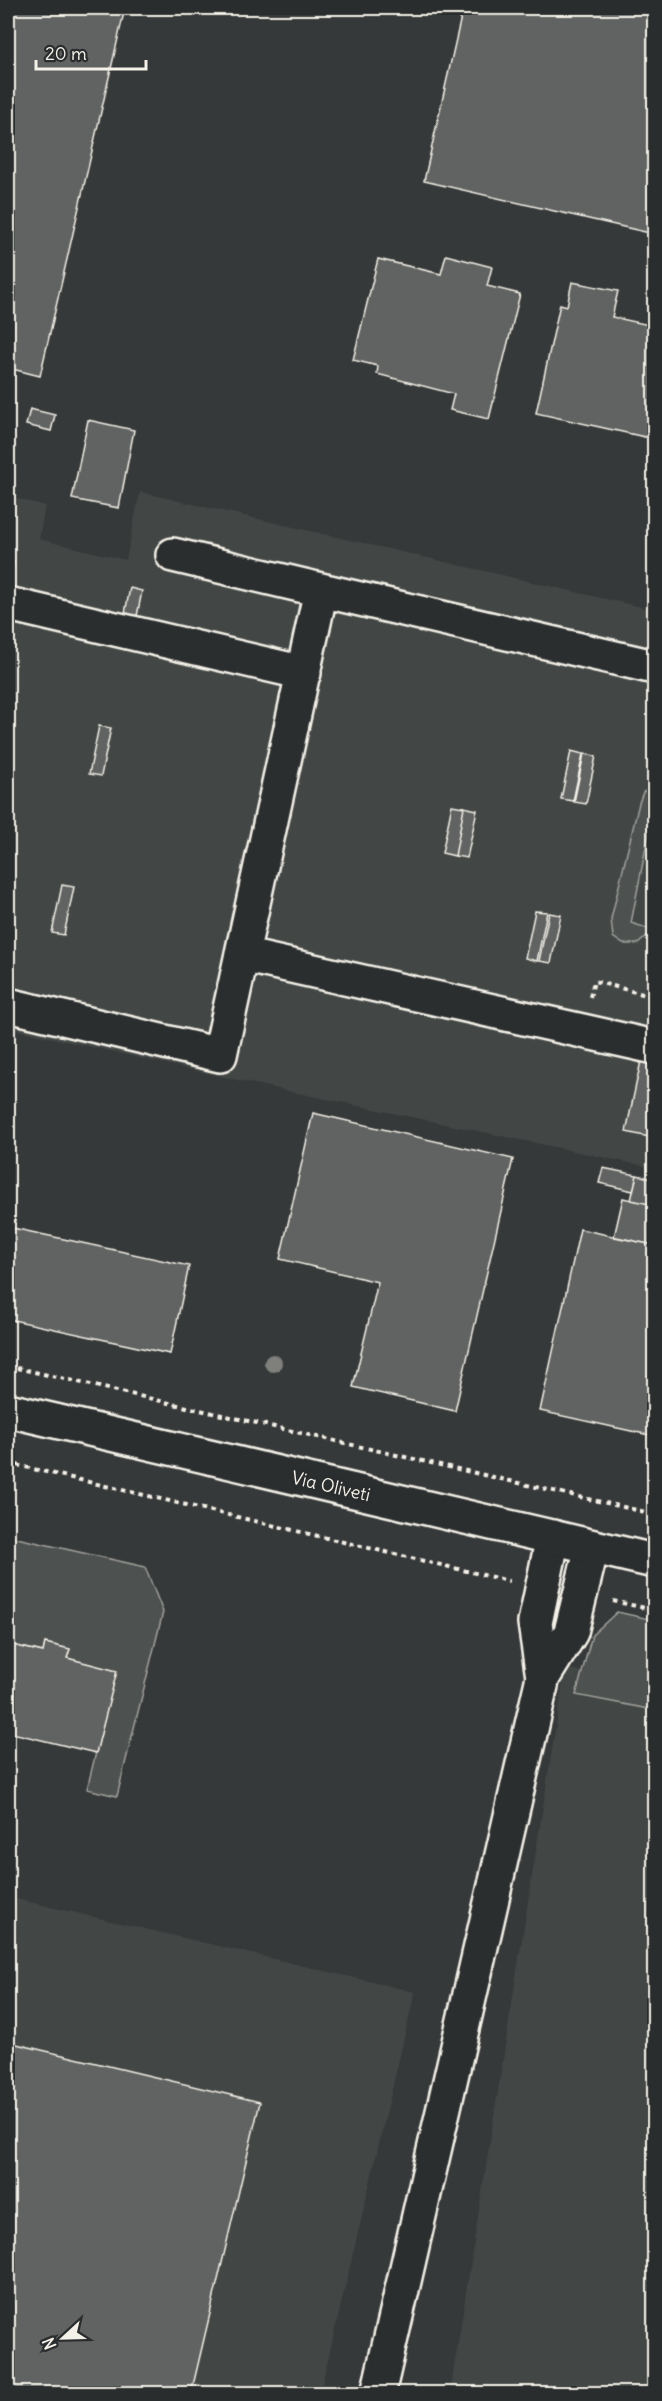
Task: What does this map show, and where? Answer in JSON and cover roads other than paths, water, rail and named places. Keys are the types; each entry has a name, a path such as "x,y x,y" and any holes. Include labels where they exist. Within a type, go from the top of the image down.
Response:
{"main road":[{"path":"173,555 654,667"},
{"path":"8,1005 220,1055 321,590"},
{"path":"8,604 304,673"},
{"path":"242,955 650,1046"},
{"name":"Via Oliveti","path":"8,1410 654,1561"},
{"path":"543,1677 535,1623 553,1537"},
{"path":"378,2394 543,1677 571,1632 592,1547"}]}
